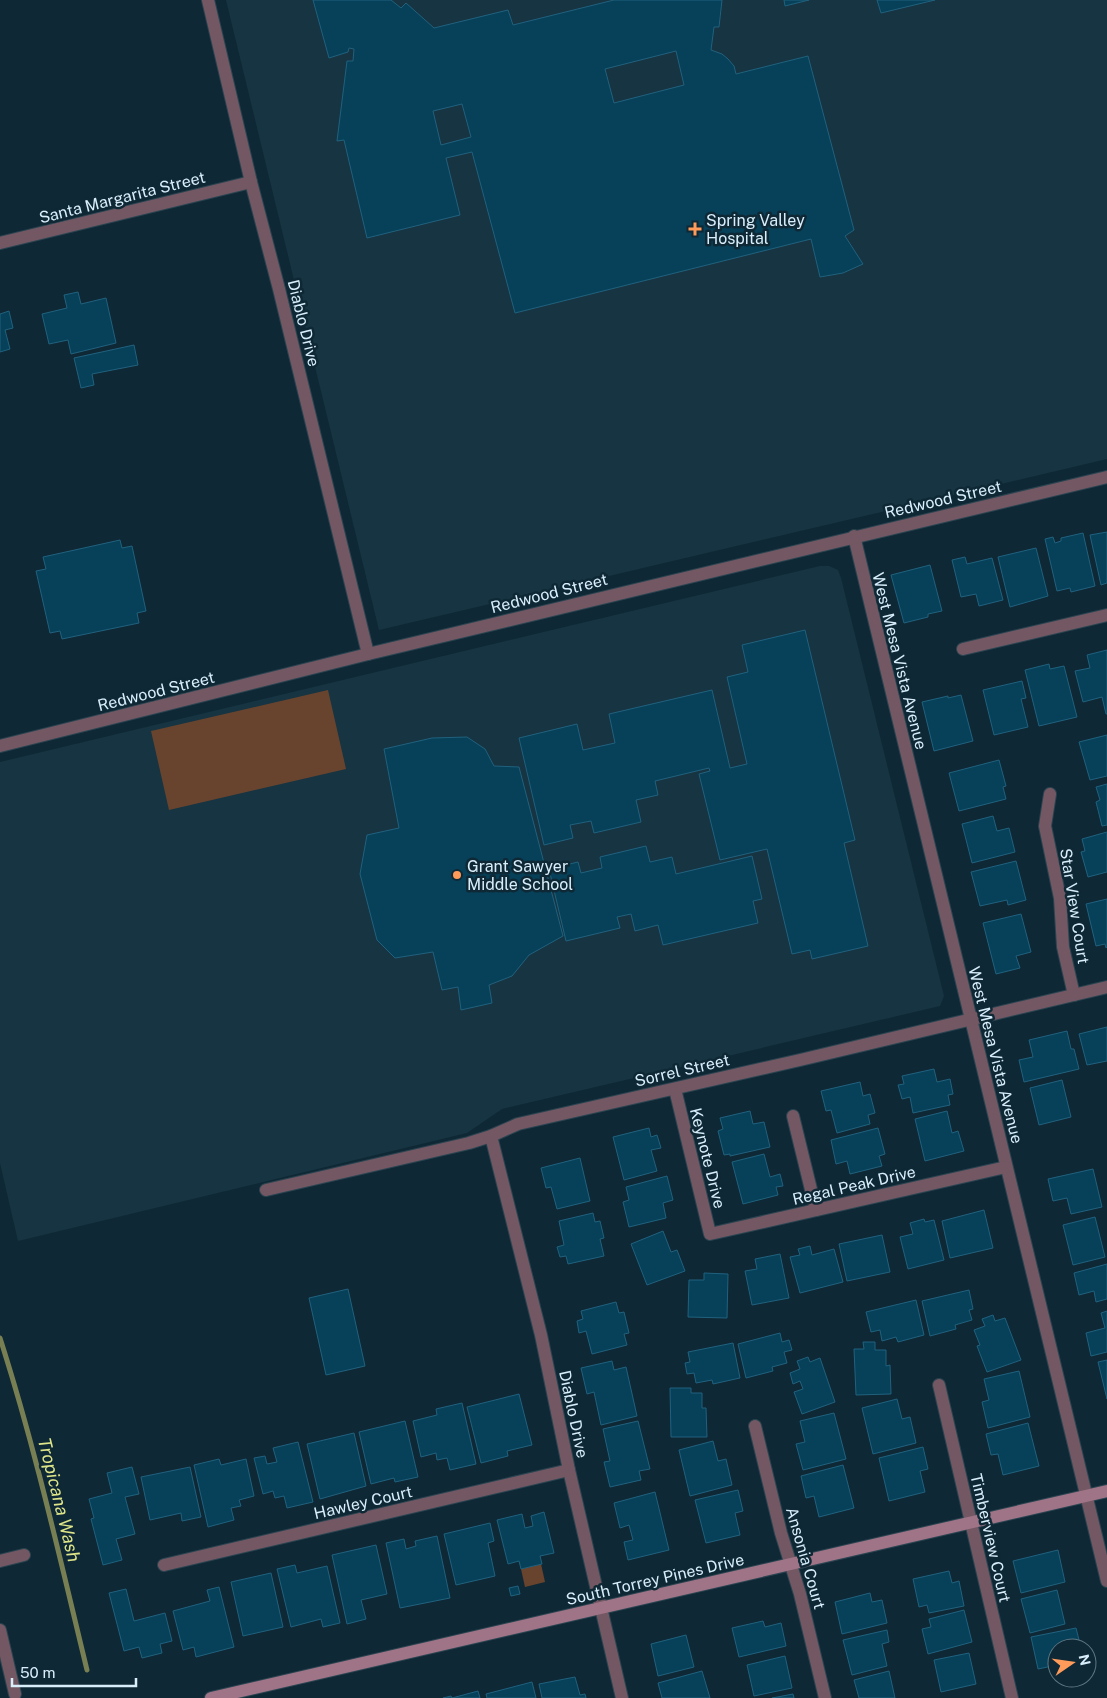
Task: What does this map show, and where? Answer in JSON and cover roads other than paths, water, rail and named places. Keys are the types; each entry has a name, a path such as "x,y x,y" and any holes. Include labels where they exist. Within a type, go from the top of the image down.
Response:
{"main road":[{"name":"South Torrey Pines Drive","path":"211,1698 1107,1491"}],"street":[{"name":"Diablo Drive","path":"208,0 368,654"},
{"name":"Santa Margarita Street","path":"0,243 251,182"},
{"name":"Redwood Street","path":"0,746 368,654 854,536 1107,477"},
{"name":"West Mesa Vista Avenue","path":"854,536 1107,1581"},
{"path":"963,649 1107,615"},
{"name":"Star View Court","path":"1050,794 1045,826 1060,898 1063,947 1074,995"},
{"name":"Sorrel Street","path":"266,1190 469,1143 518,1124 1107,987"},
{"name":"Keynote Drive","path":"675,1089 710,1234"},
{"path":"793,1116 816,1210"},
{"name":"Diablo Drive","path":"491,1136 541,1335 569,1470 622,1698"},
{"name":"Regal Peak Drive","path":"710,1234 1006,1167"},
{"name":"Timberview Court","path":"939,1385 1012,1698"},
{"name":"Ansonia Court","path":"755,1426 781,1533 800,1594 825,1698"},
{"name":"Hawley Court","path":"164,1565 569,1470"},
{"path":"0,1560 24,1555"},
{"path":"1,1638 15,1694"}],"waterway":[{"name":"Tropicana Wash","path":"0,1338 36,1462 87,1670"}],"place":[{"name":"Spring Valley Hospital","path":"695,229"},
{"name":"Grant Sawyer Middle School","path":"457,875"}]}
